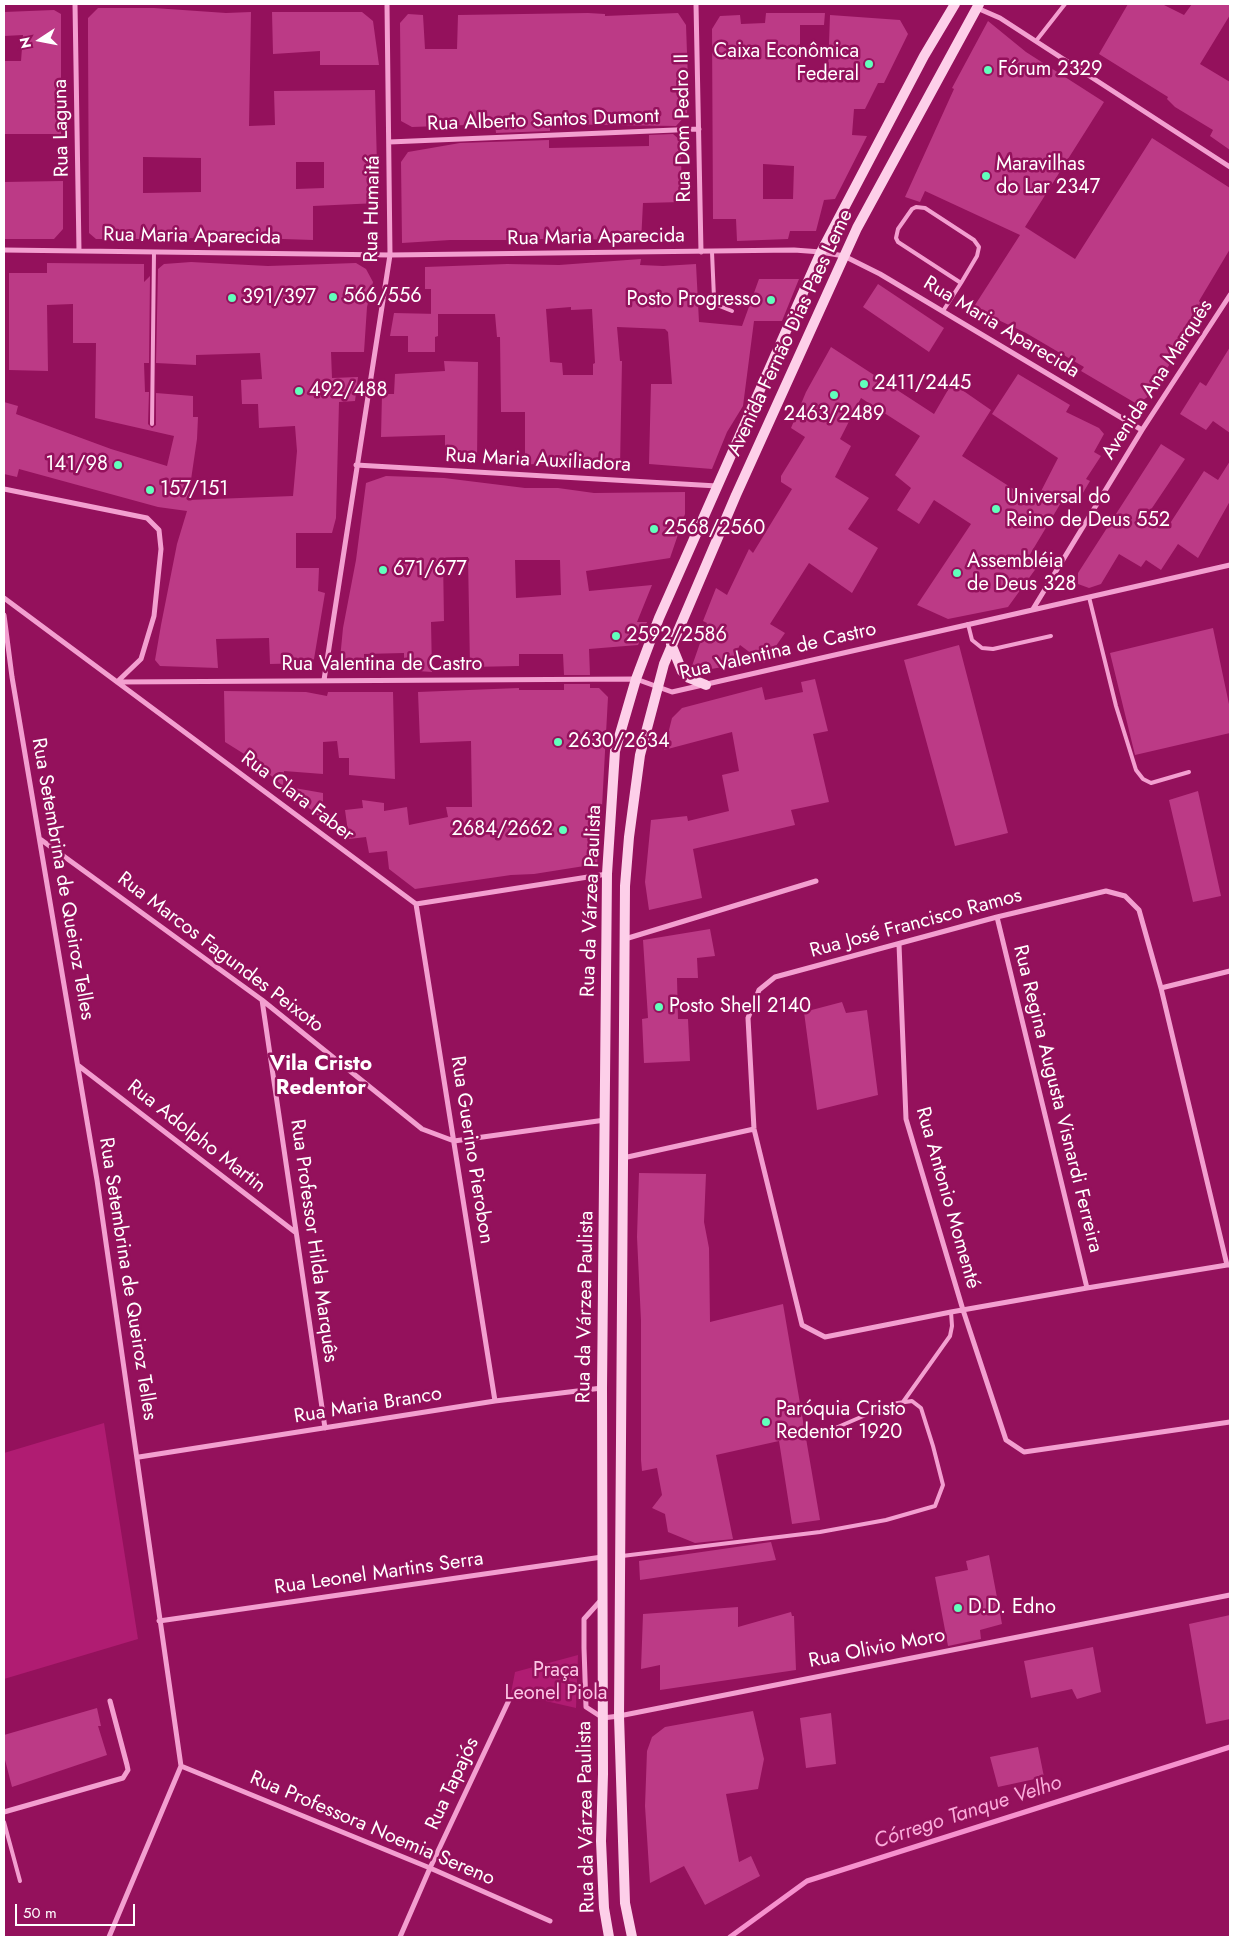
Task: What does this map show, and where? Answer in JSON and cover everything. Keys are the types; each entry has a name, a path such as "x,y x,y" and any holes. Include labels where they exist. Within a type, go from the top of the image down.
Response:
{"main road":[{"name":"Avenida Fernão Dias Paes Leme","path":"636,679 662,610 820,252 924,56 954,4"},
{"name":"Avenida Fernão Dias Paes Leme","path":"656,686 671,644 736,494 844,256 866,211 978,6"},
{"path":"671,644 682,671 689,678 706,686"},
{"name":"Rua da Várzea Paulista","path":"609,1937 604,1908 601,1841 603,1718 602,1388 607,874 615,751 636,679"},
{"name":"Rua da Várzea Paulista","path":"632,1937 625,1903 619,1716 625,939 629,837 640,755 656,686"}],"street":[{"name":"Rua Laguna","path":"75,4 79,251"},
{"name":"Rua Humaitá","path":"324,680 390,255 387,4"},
{"name":"Rua Dom Pedro II","path":"696,4 701,252"},
{"path":"978,6 1036,41 1230,168"},
{"name":"Rua Alberto Santos Dumont","path":"388,142 699,130"},
{"name":"Rua Maria Aparecida","path":"4,250 390,255 820,252 844,256 880,274 1142,430"},
{"name":"Avenida Ana Marquês","path":"1033,609 1142,430 1230,295"},
{"name":"Rua Maria Auxiliadora","path":"356,465 718,486"},
{"path":"4,488 147,518 159,530 162,549 154,616 141,659 117,682"},
{"name":"Rua Valentina de Castro","path":"117,682 636,679 672,692 706,686 1230,565"},
{"name":"Rua Clara Faber","path":"4,598 416,904"},
{"name":"Rua Setembrina de Queiroz Telles","path":"4,615 39,839 79,1066 139,1457 160,1621 182,1766 109,1937"},
{"name":"Rua Marcos Fagundes Peixoto","path":"39,839 262,1000 422,1129 454,1141 605,1120"},
{"path":"416,904 607,874"},
{"path":"625,939 816,882"},
{"name":"Rua José Francisco Ramos","path":"1106,891 1125,896 1139,910 1161,988 1228,1265 951,1312 825,1338 802,1325 754,1129 748,1018 759,990 775,977 997,917 1106,891"},
{"name":"Rua Guerino Pierobon","path":"416,904 495,1401"},
{"name":"Rua Regina Augusta Visnardi Ferreira","path":"997,917 1087,1288"},
{"name":"Rua Antonio Momenté","path":"899,944 906,1119 963,1310 1006,1440 1024,1452 1230,1422"},
{"path":"1161,988 1230,970"},
{"name":"Rua Professor Hilda Marquês","path":"262,1000 325,1428"},
{"name":"Rua Adolpho Martin","path":"79,1066 295,1232"},
{"path":"623,1158 754,1129"},
{"name":"Rua Maria Branco","path":"139,1457 495,1401 602,1388"},
{"name":"Rua Leonel Martins Serra","path":"160,1621 602,1557"},
{"name":"Rua Olivio Moro","path":"603,1718 1230,1594"},
{"path":"602,1598 584,1619 584,1648 586,1707 603,1718"},
{"name":"Rua Tapajós","path":"400,1937 430,1868 510,1698"},
{"path":"4,1812 123,1778 128,1770 110,1701"},
{"name":"Rua Professora Noemia Sereno","path":"182,1766 430,1868 550,1921"}],"lane":[{"path":"1036,41 1065,4"},
{"path":"943,311 961,283 977,256 979,252 977,243 925,208 916,207 912,209 898,229 896,238 898,242 961,283"},
{"path":"152,424 154,252"},
{"path":"712,252 714,298 717,305 732,311"},
{"path":"1090,597 1116,706 1136,770 1143,779 1151,783 1189,772"},
{"path":"968,624 972,640 982,648 993,649 1051,636"},
{"path":"903,1402 950,1336 952,1326 951,1312"},
{"path":"620,1556 820,1532 894,1518 935,1506 943,1485 934,1446 921,1408 912,1401 891,1404 831,1430"},
{"path":"4,1822 20,1880"}],"green space":[{"path":"104,1423 138,1639 4,1679 4,1453"},
{"name":"Praça Leonel Piola","path":"578,1655 576,1708 511,1693 515,1672"}],"building":[{"path":"1128,4 1162,4 1184,15 1192,4 1230,4 1230,15 1200,64 1230,82 1230,150 1210,136 1213,130 1175,107 1167,99 1168,97 1099,54"},
{"path":"98,8 154,8 226,13 251,12 249,126 275,125 274,91 375,90 378,203 313,206 313,240 224,237 224,239 96,239 89,233 88,18","holes":["143,157 201,158 201,192 143,193","296,162 324,162 324,188 296,189"]},
{"path":"54,10 61,14 61,134 4,134 4,61 21,61 23,35 4,36 4,12"},
{"path":"272,12 362,12 373,21 379,65 320,65 320,51 273,54"},
{"path":"678,13 686,25 688,81 687,114 676,126 550,124 550,131 496,133 495,124 412,127 401,121 400,23 408,14 423,15 425,49 457,49 458,15 605,14 605,16"},
{"path":"766,13 825,13 824,25 800,25 800,72 828,72 830,15 900,20 908,34 884,83 878,83 865,109 854,109 852,135 867,136 835,199 824,200 816,231 790,231 788,239 737,241 736,219 713,219 712,29 720,16 740,15 741,24 765,23","holes":["763,164 794,166 793,199 763,199"]},
{"path":"988,21 1026,52 1104,102 1025,227 1075,259 1152,138 1230,188 1230,249 1199,301 1205,310 1149,396 1137,404 1081,371 1084,367 1026,333 994,318 975,305 1020,235 925,191 920,202 905,197 954,89 952,88"},
{"path":"673,134 687,146 688,156 681,156 682,202 643,203 641,242 588,239 531,239 531,241 516,242 516,240 450,240 402,243 401,162 408,152 460,143 549,140 549,148 649,146 649,135"},
{"path":"63,181 63,229 54,239 4,239 4,182"},
{"path":"641,259 640,265 696,264 699,322 742,326 759,279 799,279 782,321 754,321 743,406 727,432 712,469 649,464 651,384 672,384 668,332 665,329 617,327 620,361 622,361 620,467 525,464 525,412 501,412 500,337 497,337 495,314 431,314 431,289 425,289 425,267 507,264 559,265","holes":["571,307 571,310 592,309 595,363 593,364 593,375 563,375 562,363 550,362 546,309"]},
{"path":"191,262 268,266 356,263 366,269 373,282 367,307 364,352 331,352 332,378 358,377 355,401 339,402 336,518 332,533 296,533 296,568 319,568 318,591 325,593 314,659 309,663 270,664 269,638 216,639 218,668 160,666 155,660 161,625 177,544 187,511 158,507 19,469 17,477 4,474 4,402 18,406 16,414 111,449 167,466 174,436 95,418 96,343 73,343 73,304 47,305 48,371 9,370 9,273 47,273 47,263 144,264 144,282 150,276 149,363 144,363 145,392 149,392 148,424 152,428 156,425 156,393 193,396 193,417 198,417 197,439 188,500 293,496 297,451 295,426 259,428 258,404 242,404 241,380 262,379 260,353 196,355 196,365 156,363 158,269 164,264"},
{"path":"878,284 944,328 929,352 863,307"},
{"path":"394,313 438,314 438,336 435,337 435,352 408,352 408,336 390,336"},
{"path":"831,347 934,414 952,383 991,410 962,456 1035,503 1058,458 992,414 1018,374 1070,405 1066,412 1099,428 1104,434 1094,452 1101,456 1086,479 1090,481 1077,503 1065,496 1026,561 1037,567 1008,607 948,619 917,605 971,524 934,500 919,524 897,510 911,488 895,475 920,436 861,398 840,439 851,446 835,477 869,498 848,529 878,548 852,593 809,563 770,624 785,633 764,663 740,645 728,666 700,671 692,666 707,623 703,621 716,588 727,595 749,549 753,553 792,489 781,482 781,476 805,437 791,428 806,392"},
{"path":"1230,347 1230,433 1213,421 1206,430 1180,414 1200,382 1206,386"},
{"path":"444,361 478,362 477,462 445,461 445,435 381,437 382,394 394,394 395,374 445,371"},
{"path":"1161,444 1185,459 1148,514 1167,528 1204,471 1218,480 1230,461 1230,501 1198,558 1178,544 1161,570 1146,560 1141,567 1119,554 1101,584 1089,588 1078,584 1078,573"},
{"path":"386,476 444,478 525,488 558,488 594,493 685,492 685,514 670,558 586,571 589,591 652,585 637,622 647,622 638,645 589,649 590,675 564,675 563,654 519,654 519,666 470,667 468,557 443,558 444,621 431,622 432,672 418,671 417,667 404,667 404,653 364,654 364,668 355,668 340,659 343,628 356,560 366,483","holes":["515,560 560,560 561,595 516,598"]},
{"path":"1213,628 1230,709 1230,733 1135,755 1110,653"},
{"path":"959,645 1008,833 955,846 904,660"},
{"path":"815,679 828,731 813,734 829,802 791,810 795,825 693,849 702,898 649,910 645,882 651,820 687,816 688,821 729,811 722,775 739,771 732,732 664,750 672,718 682,708 762,687 765,700 803,692 801,682"},
{"path":"564,684 590,684 590,688 599,688 608,697 597,864 415,889 389,869 387,851 369,853 366,837 349,839 345,810 363,808 362,800 384,803 384,811 407,807 409,825 448,817 446,807 472,807 471,741 420,743 418,692 519,688 519,690 564,690"},
{"path":"224,691 306,692 327,696 328,692 393,692 395,779 349,775 349,758 339,758 337,741 323,742 323,774 284,771 283,786 249,757 225,742"},
{"path":"283,786 323,793 323,820"},
{"path":"1198,791 1221,896 1193,902 1169,800"},
{"path":"710,929 715,956 697,958 698,978 677,978 678,1019 688,1019 690,1061 644,1063 642,1019 648,1018 643,940"},
{"path":"842,1002 846,1013 867,1010 878,1095 817,1110 804,1012"},
{"path":"639,1173 706,1174 704,1222 709,1248 710,1322 783,1304 820,1520 792,1524 779,1441 716,1455 733,1539 695,1543 668,1532 665,1514 652,1508 662,1495 657,1468 642,1471 641,1460 641,1321 637,1237"},
{"path":"771,1542 776,1560 640,1580 639,1561"},
{"path":"989,1555 1002,1624 980,1630 981,1639 948,1646 935,1577 968,1570 966,1561"},
{"path":"738,1607 738,1627 791,1612 792,1616 794,1616 796,1670 660,1690 660,1665 641,1669 643,1614"},
{"path":"1230,1615 1230,1719 1206,1724 1189,1624"},
{"path":"1093,1647 1101,1692 1077,1699 1072,1689 1031,1698 1024,1661"},
{"path":"97,1708 101,1726 98,1726 107,1755 12,1787 4,1756 4,1735"},
{"path":"753,1711 764,1759 758,1789 726,1794 739,1862 751,1856 760,1876 705,1905 684,1866 650,1883 645,1806 647,1751 652,1737 665,1727"},
{"path":"831,1713 836,1764 806,1768 800,1718"},
{"path":"1038,1747 1044,1777 998,1787 990,1757"}],"waterway":[{"name":"Córrego Tanque Velho","path":"730,1937 807,1881 1230,1747"}],"place":[{"name":"Caixa Econômica Federal","path":"869,64"},
{"name":"Fórum 2329","path":"988,70"},
{"name":"Maravilhas do Lar 2347","path":"986,176"},
{"name":"566/556","path":"333,297"},
{"name":"391/397","path":"232,298"},
{"name":"Posto Progresso","path":"771,300"},
{"name":"2411/2445","path":"864,384"},
{"name":"492/488","path":"299,391"},
{"name":"2463/2489","path":"834,395"},
{"name":"141/98","path":"118,465"},
{"name":"157/151","path":"150,490"},
{"name":"Universal do Reino de Deus 552","path":"996,509"},
{"name":"2568/2560","path":"654,529"},
{"name":"671/677","path":"383,570"},
{"name":"Assembléia de Deus 328","path":"957,573"},
{"name":"2592/2586","path":"616,636"},
{"name":"2630/2634","path":"558,742"},
{"name":"2684/2662","path":"563,830"},
{"name":"Posto Shell 2140","path":"659,1007"},
{"name":"Paróquia Cristo Redentor 1920","path":"766,1422"},
{"name":"D.D. Edno","path":"958,1608"}],"district":[{"name":"Vila Cristo Redentor","path":"321,1077"}]}
